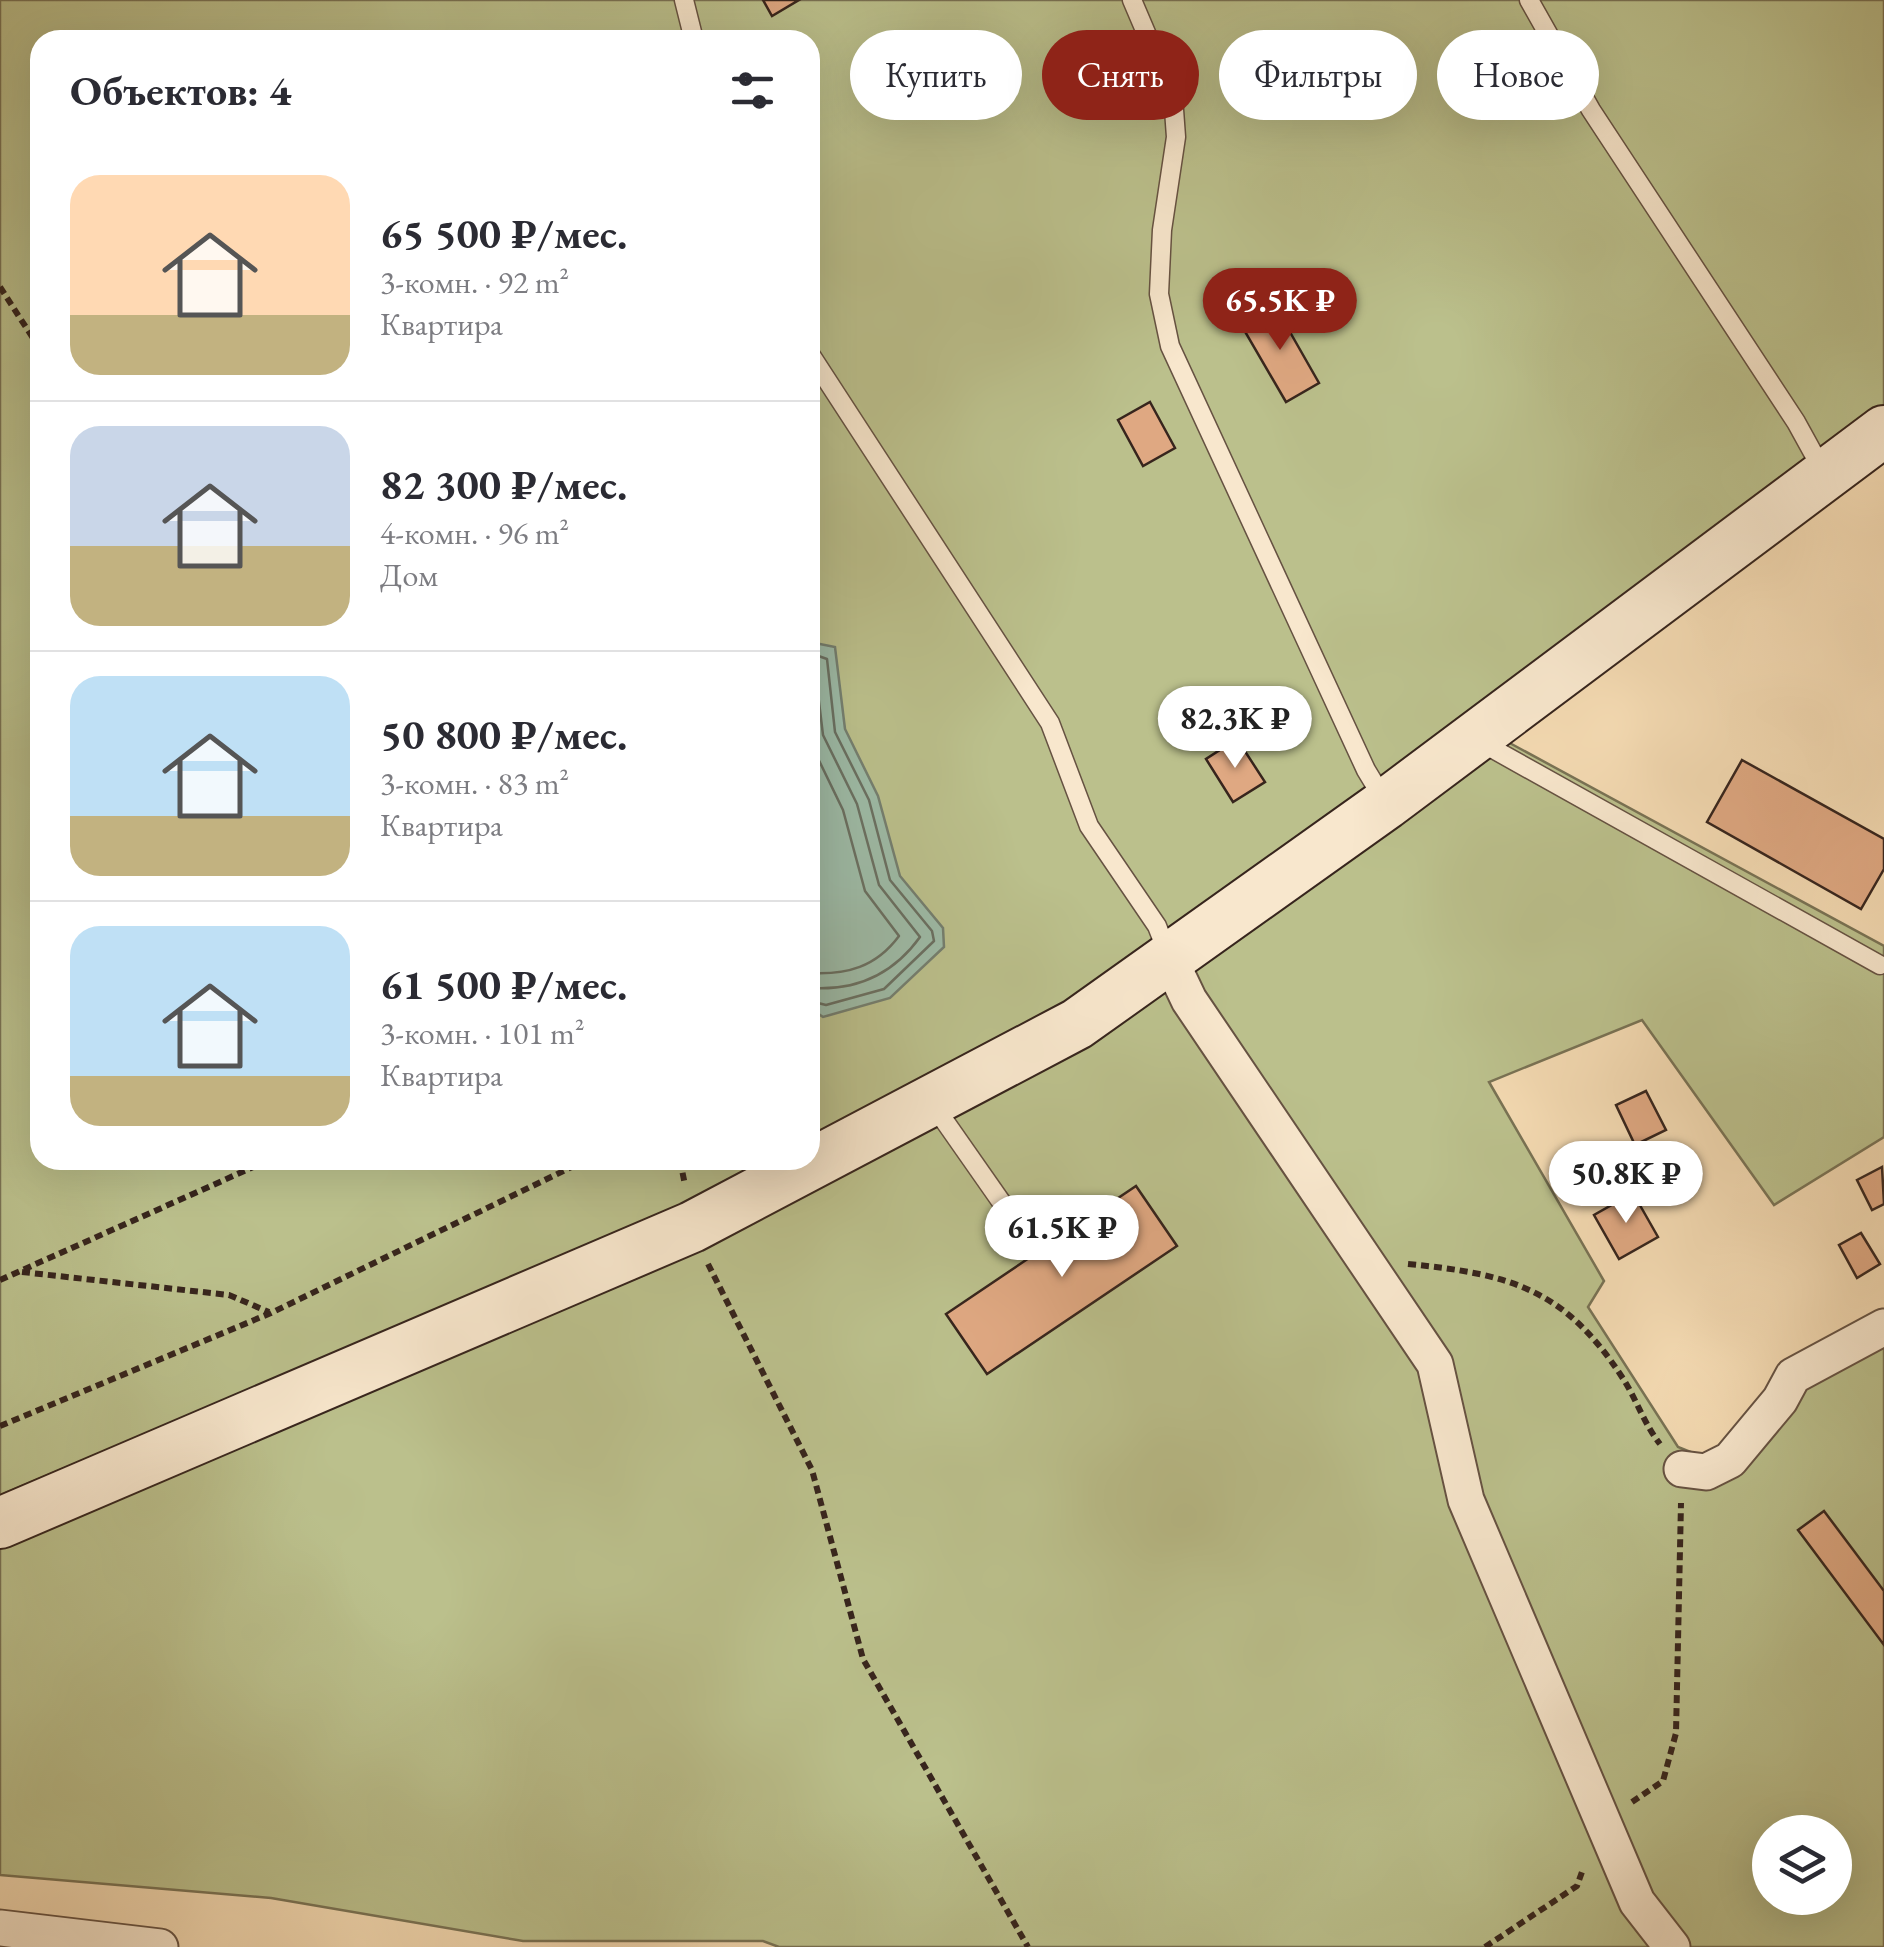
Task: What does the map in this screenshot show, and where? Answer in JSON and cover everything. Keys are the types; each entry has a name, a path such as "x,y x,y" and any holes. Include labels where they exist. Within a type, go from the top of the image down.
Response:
{"street":[{"path":"820,1157 1077,1024 1386,804 1884,431"},
{"path":"1170,960 1189,1000 1435,1364 1466,1500 1637,1902 1672,1947"},
{"path":"0,1524 692,1227 797,1170"},
{"path":"1682,1469 1706,1472 1730,1460 1780,1400 1793,1376 1884,1327"},
{"path":"0,1928 160,1947"}],"lane":[{"path":"684,0 692,30"},
{"path":"1132,0 1173,96 1176,137 1162,230 1159,294 1170,346 1386,804"},
{"path":"1529,0 1591,110 1796,422 1825,476"},
{"path":"820,369 1050,724 1090,826 1157,926 1170,960"},
{"path":"1473,737 1494,754 1880,966"},
{"path":"929,1098 1016,1223"}],"path":[{"path":"0,286 30,333"},
{"path":"0,1280 247,1170"},
{"path":"0,1426 271,1313 569,1170"},
{"path":"692,1227 718,1290 812,1470 863,1659 1028,1947"},
{"path":"1373,1270 1400,1263 1483,1271 1562,1305 1595,1337 1656,1440 1682,1469 1676,1732 1663,1781 1600,1820 1577,1886 1485,1947"},
{"path":"20,1272 229,1294 271,1313"}],"green space":[{"path":"0,0 1884,0 1884,407 1066,1010 820,1137 820,30 30,30 30,1170 756,1170 679,1210 0,1495"},
{"path":"1506,741 1884,946 1884,1137 1774,1205 1642,1020 1489,1082 1604,1281 1588,1307 1678,1447 1698,1455 1725,1449 1884,1314 1884,1947 779,1947 763,1941 523,1941 271,1898 0,1875 0,1543 649,1273 1092,1039"}],"water":[{"path":"820,644 835,647 845,729 878,796 900,876 943,928 944,947 890,998 823,1017"}],"building":[{"path":"763,0 799,0 772,16"},
{"path":"1274,304 1319,383 1286,402 1240,323"},
{"path":"1150,402 1175,448 1143,466 1118,420"},
{"path":"1237,739 1265,782 1233,802 1206,759"},
{"path":"1742,760 1884,839 1884,869 1861,909 1707,822"},
{"path":"1646,1091 1666,1130 1635,1145 1616,1105"},
{"path":"1882,1167 1884,1204 1872,1210 1857,1180"},
{"path":"1136,1186 1177,1246 987,1374 946,1314"},
{"path":"1633,1193 1658,1237 1619,1259 1594,1215"},
{"path":"1861,1233 1880,1264 1857,1278 1839,1245"},
{"path":"1824,1511 1884,1591 1884,1645 1798,1530"}]}
